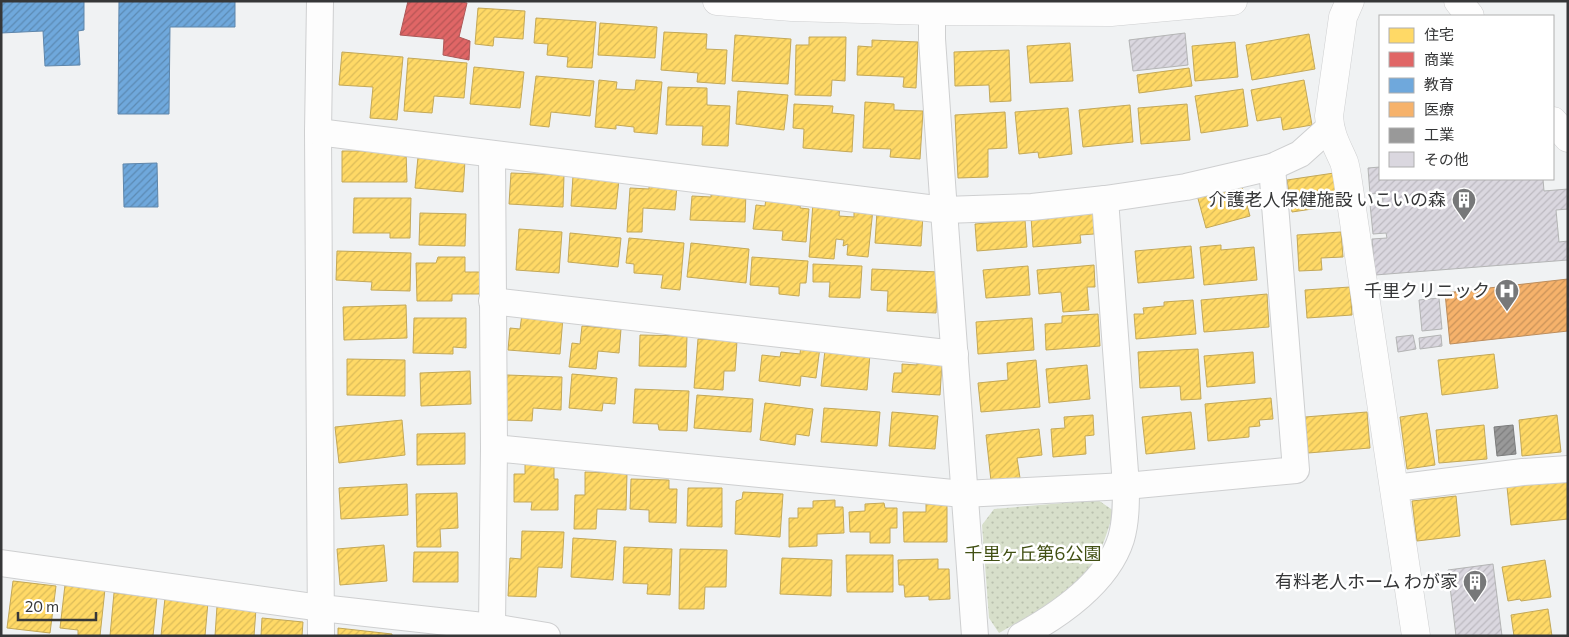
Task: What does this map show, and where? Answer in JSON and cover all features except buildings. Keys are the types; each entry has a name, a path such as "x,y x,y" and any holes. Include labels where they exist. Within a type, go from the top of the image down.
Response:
{"street":[{"path":"320,1 318,132 320,636"},
{"path":"717,1 792,7 932,11 1111,7 1233,1"},
{"path":"1350,1 1343,17 1329,116 1329,128 1344,164 1348,182 1416,636"},
{"path":"1458,1 1469,15"},
{"path":"932,11 932,39 955,354 963,494 975,636"},
{"path":"1554,122 1568,138"},
{"path":"318,132 944,210 1032,208 1186,187 1272,167 1300,154 1329,128"},
{"path":"492,154 494,448 492,627"},
{"path":"494,448 963,494 1126,486 1296,470 1272,167"},
{"path":"1021,636 1064,609 1089,588 1114,556 1121,539 1126,506 1126,486 1105,199"},
{"path":"492,301 955,354"},
{"path":"1395,488 1523,472 1568,469"},
{"path":"1,563 321,608 492,627 547,636"}],"green space":[{"name":"千里ヶ丘第6公園","path":"1098,500 1114,511 1102,546 1092,565 1074,585 1062,594 1036,612 999,633 989,618 982,525 994,509"}],"place":[{"name":"介護老人保健施設 いこいの森","path":"1464,221"},
{"name":"千里クリニック","path":"1507,312"},
{"name":"有料老人ホーム わが家","path":"1475,603"}]}
